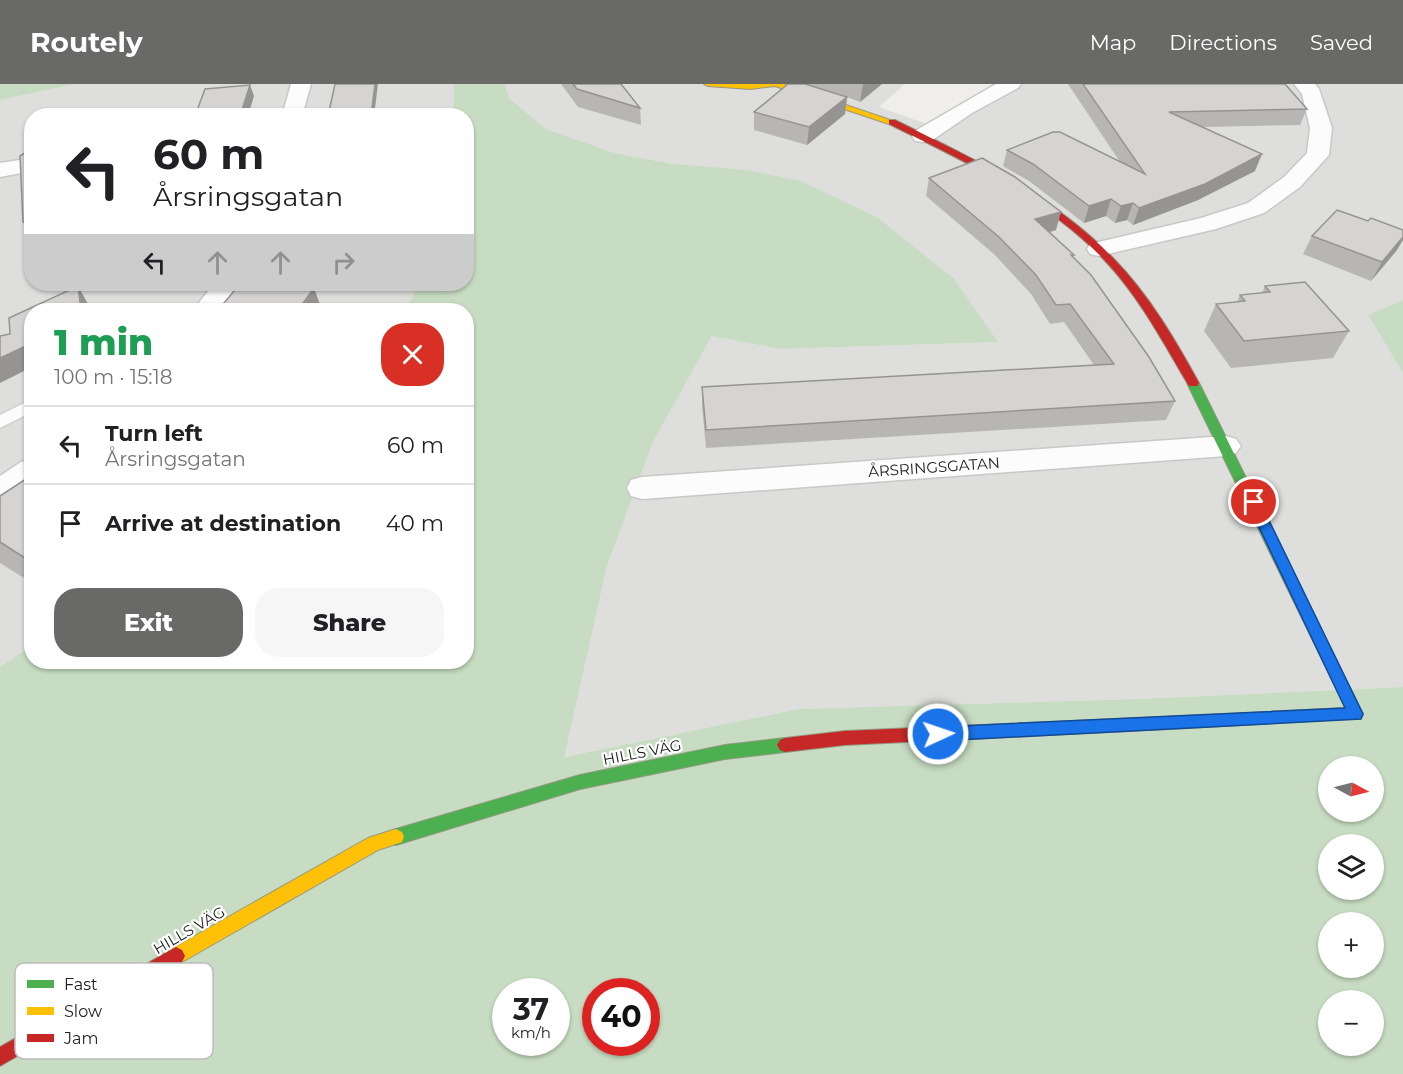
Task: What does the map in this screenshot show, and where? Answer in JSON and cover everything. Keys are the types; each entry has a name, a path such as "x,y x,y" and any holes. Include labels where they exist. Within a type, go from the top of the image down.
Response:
{"street":[{"path":"294,108 301,84"},
{"path":"708,84 750,87 776,84 884,118 923,136 1020,188 1099,249 1144,302 1191,379 1226,446"},
{"path":"923,136 965,109 1011,84"},
{"path":"1099,249 1208,224 1256,208 1292,182 1318,155 1320,118 1311,93 1304,84"},
{"path":"0,170 24,166"},
{"path":"212,303 221,291"},
{"name":"ÅRSRINGSGATAN","path":"642,488 1226,446"},
{"name":"HILLS VÄG","path":"164,963 374,843 580,782 725,752 845,738 1356,714 1226,446"},
{"path":"0,491 24,474"},
{"name":"HILLS VÄG","path":"0,1057 15,1048"}],"lane":[{"path":"0,422 24,408"}],"shaded area":[{"path":"75,84 454,84 453,108 24,108 24,291 414,291 408,303 24,303 24,651 0,667 0,100"},
{"path":"505,84 905,84 879,107 927,124 996,84 1403,84 1403,300 1368,315 1403,373 1403,687 1137,699 798,709 563,757 607,566 653,442 712,336 780,349 997,342 673,164 615,153 546,129 509,98"},
{"path":"1069,86 1087,116 1056,121 1005,96 1036,88"},
{"path":"1331,95 1403,98 1403,128 1368,126 1361,115 1341,114"},
{"path":"1262,134 1273,139 1287,134 1302,142 1289,147 1296,151 1289,159 1272,167 1230,145"},
{"path":"898,139 950,164 876,203 824,176"},
{"path":"1346,172 1403,188 1403,225 1339,205 1345,196 1333,192"},
{"path":"1240,232 1286,272 1179,295 1134,252"}],"green space":[{"path":"0,84 75,84 0,100"},
{"path":"454,84 505,84 509,98 546,129 615,153 673,164 746,170 801,181 878,218 954,279 998,342 780,349 712,336 653,442 607,566 564,757 798,709 1137,699 1403,687 1403,1074 0,1074 0,667 24,651 24,669 474,669 474,303 408,303 414,291 474,291 474,108 453,108"},
{"path":"1403,300 1403,373 1368,315"}],"building":[{"path":"335,84 375,84 372,108 330,108"},
{"path":"573,84 621,84 640,108 577,89"},
{"path":"788,84 805,84 847,97 809,127 754,112"},
{"path":"1083,84 1285,84 1307,109 1169,112 1262,154 1205,184 1139,208 1133,203 1121,206 1111,199 1089,206 1033,164 1007,150 1053,132 1060,132 1145,174"},
{"path":"250,85 243,108 198,108 205,89"},
{"path":"24,154 23,222 20,156"},
{"path":"982,158 1015,177 1061,212 1035,219 1074,255 1071,255 1091,275 1149,357 1175,401 706,430 702,387 1114,364 1070,304 1056,305 1036,275 999,237 929,178"},
{"path":"1337,210 1368,221 1371,218 1403,230 1403,237 1382,262 1312,236"},
{"path":"1305,282 1349,331 1244,341 1216,304 1245,301 1240,295 1270,292 1265,286"},
{"path":"67,291 79,291 80,303 41,303"},
{"path":"234,291 312,291 303,303 224,303"},
{"path":"24,311 24,347 0,358 0,336 10,334 9,318"},
{"path":"24,480 24,557 0,542 0,496"}],"traffic: fast":[{"path":"1188,722 1356,714 1193,383"},
{"path":"396,837 580,782 725,752 785,745"}],"traffic: slow":[{"path":"708,84 750,87 776,84 892,122"},
{"path":"176,956 374,843 396,837"}],"traffic: jam":[{"path":"892,122 973,163 1025,193 1075,228 1111,261 1138,294 1193,383"},
{"path":"785,745 845,738 1188,722"},
{"path":"164,963 176,956"},
{"path":"0,1057 15,1048"}],"route":[{"path":"938,734 1356,714 1254,502"}]}
